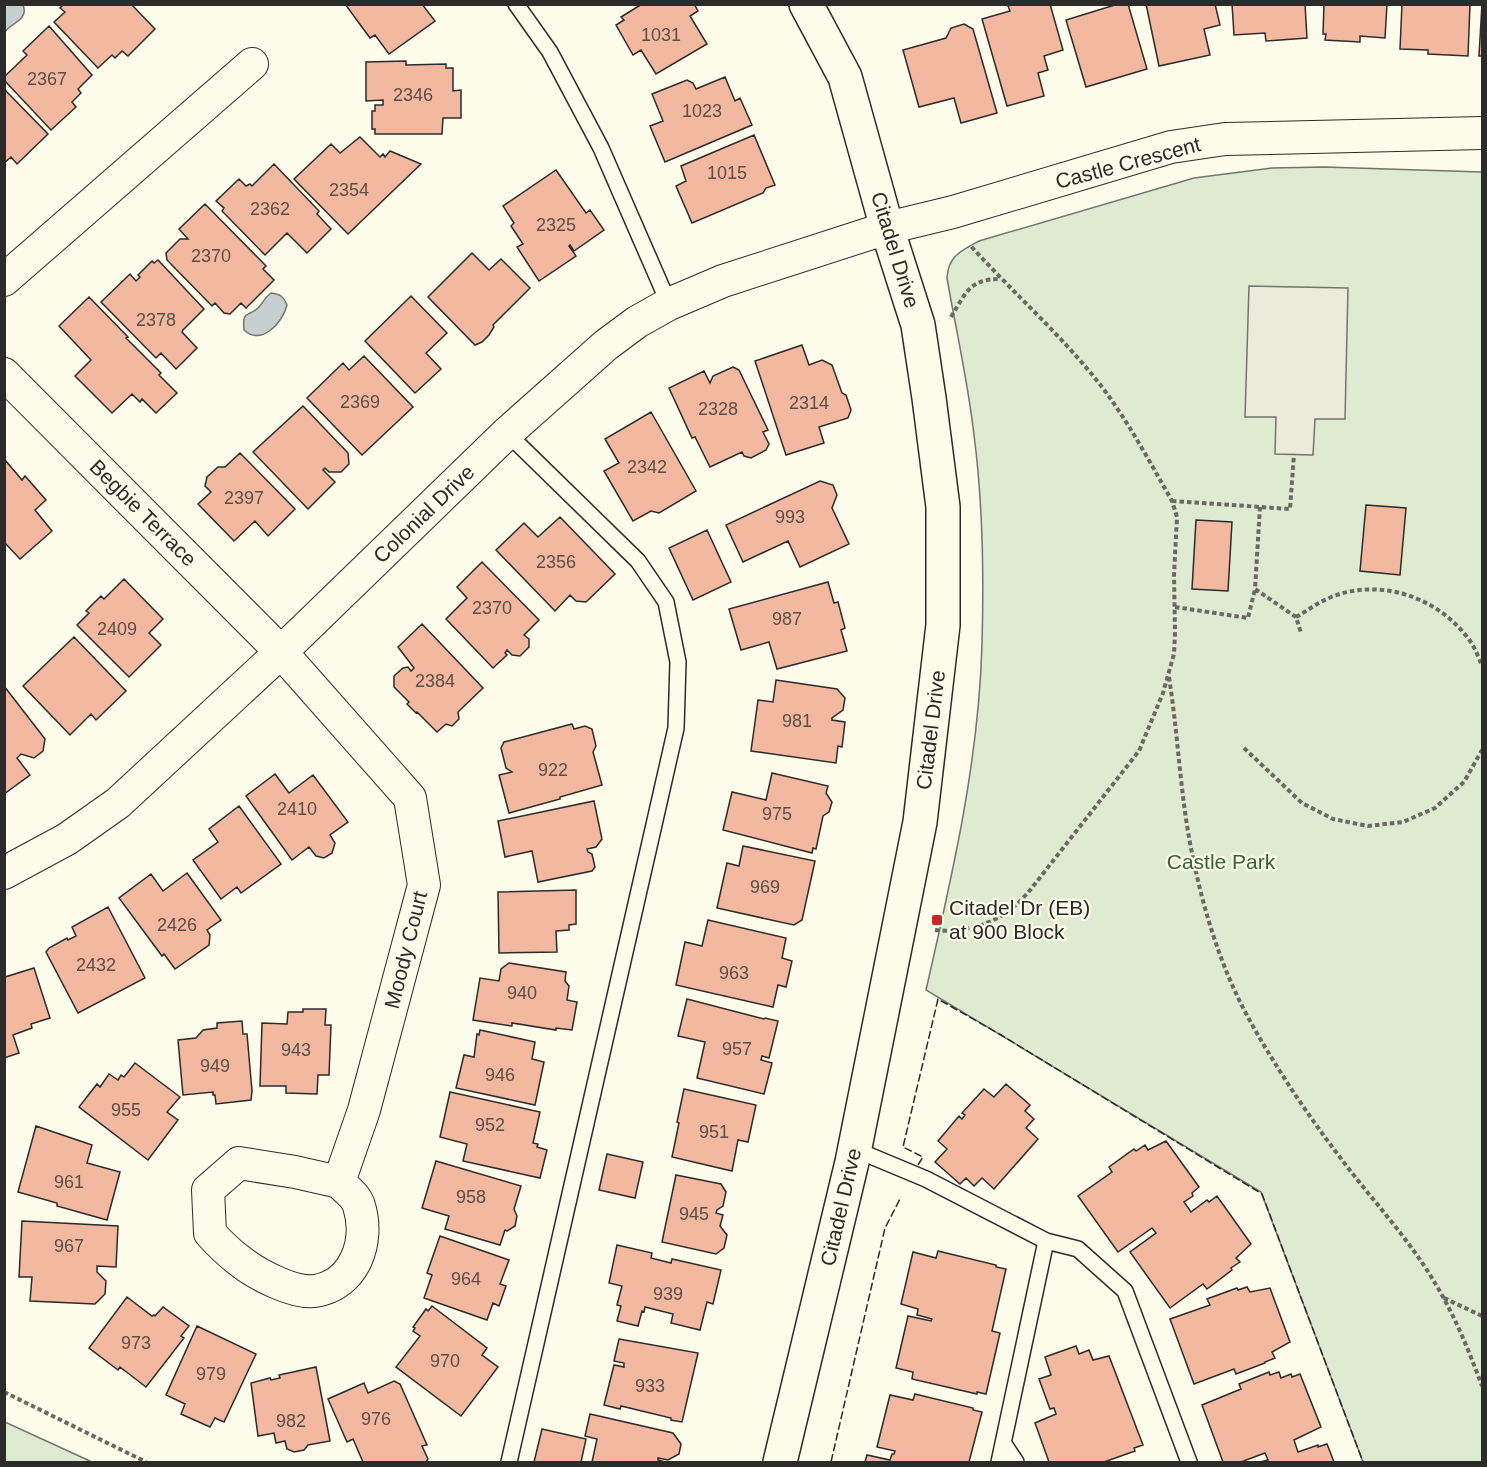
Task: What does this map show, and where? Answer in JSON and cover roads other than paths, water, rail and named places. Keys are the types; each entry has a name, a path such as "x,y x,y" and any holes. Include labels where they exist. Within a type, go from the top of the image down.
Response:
{"street":[{"name":"Citadel Drive","path":"780,1462 854,1149 920,822 943,625 943,507 918,325 887,228 845,77 806,4"},
{"path":"4,280 252,64"},
{"name":"Castle Crescent","path":"887,228 953,212 1171,147 1225,140 1482,133"},
{"name":"Colonial Drive","path":"4,873 67,839 118,803 281,652 507,434 606,345 637,322 669,304 723,281 887,228"},
{"name":"Begbie Terrace","path":"4,374 281,652"},
{"name":"Moody Court","path":"281,652 410,798 424,885 364,1110 339,1182"},
{"path":"239,1162 339,1182 359,1203 363,1230 358,1257 343,1280 315,1292 287,1287 240,1262 210,1233 208,1190 239,1162"}],"lane":[{"path":"516,4 550,52 601,148 669,304"},
{"path":"507,434 638,561 666,602 678,662 676,728 509,1462"},
{"path":"854,1149 926,1179 1046,1241 1078,1249 1125,1291 1189,1462"},
{"path":"999,1462 1046,1241"},
{"path":"1004,1444 1016,1462"}],"place":[{"name":"Citadel Dr (EB) at 900 Block","path":"937,920"}],"park label":[{"name":"Castle Park","path":"1221,862"}]}
